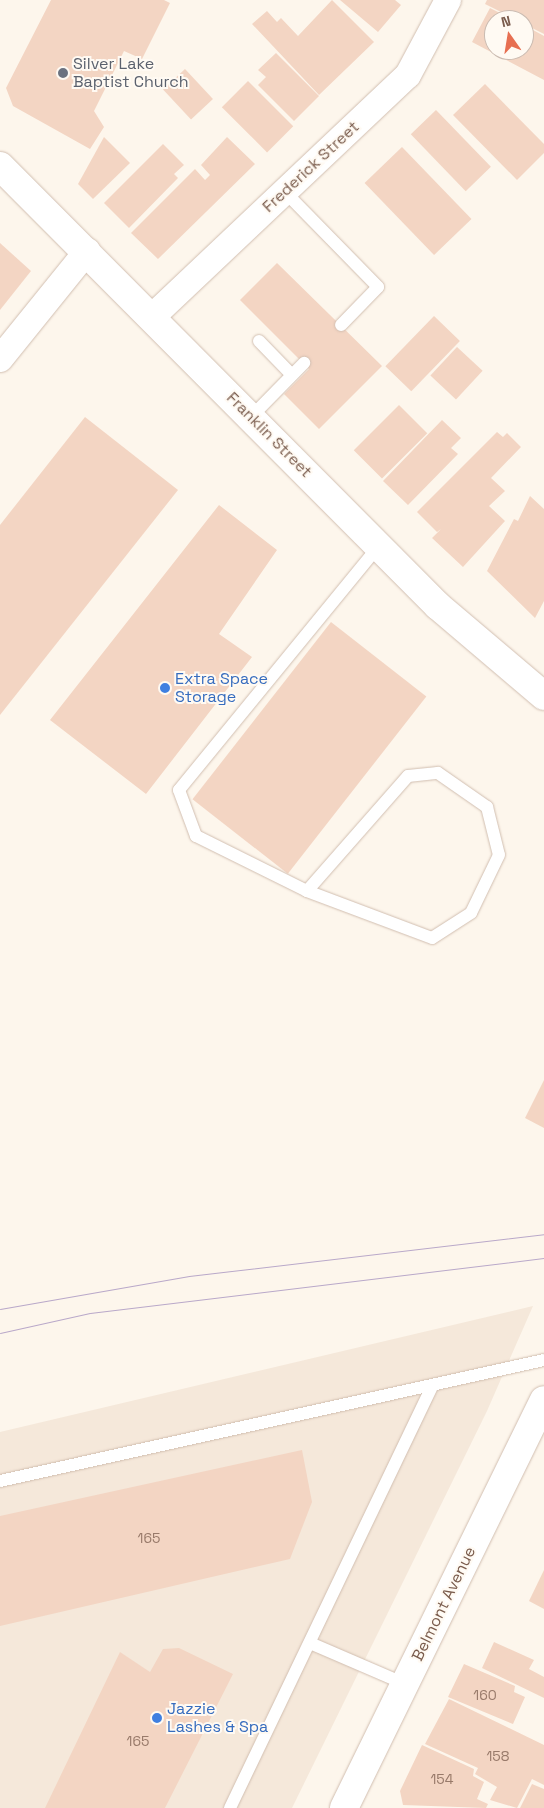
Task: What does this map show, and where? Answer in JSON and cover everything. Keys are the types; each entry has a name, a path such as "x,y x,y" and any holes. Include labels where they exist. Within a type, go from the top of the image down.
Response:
{"main road":[{"name":"Franklin Street","path":"0,166 87,251 438,606 544,696"},
{"name":"Belmont Avenue","path":"344,1808 544,1400"}],"street":[{"name":"Frederick Street","path":"152,318 408,75 448,0"},
{"path":"0,359 87,251"}],"lane":[{"path":"285,192 378,287 341,325"},
{"path":"259,341 292,375"},
{"path":"251,417 304,364"},
{"path":"307,891 408,776 438,773 487,807 499,855 471,913 432,938 307,891 196,836 179,790 379,546"},
{"path":"0,1481 544,1360"},
{"path":"230,1808 433,1385"},
{"path":"310,1644 404,1684"}],"shaded area":[{"path":"533,1306 487,1411 292,1808 0,1808 0,1432"}],"building":[{"name":"Silver Lake Baptist Church","path":"51,0 164,0 170,3 142,59 124,51 94,111 104,127 90,149 13,106 6,88"},
{"path":"332,0 374,42 319,95 252,24 267,11 277,22 281,18 298,36"},
{"path":"340,0 395,0 401,5 378,32"},
{"path":"487,0 544,0 544,34 534,29 534,10 497,10 485,4"},
{"path":"484,19 484,48 472,42"},
{"path":"534,30 544,36 544,80 506,60 534,60"},
{"path":"276,53 319,96 294,121 258,85 266,77 258,70"},
{"path":"185,69 213,99 191,119 163,89"},
{"path":"248,81 293,126 267,152 222,107"},
{"path":"485,84 544,144 544,153 517,180 453,115"},
{"path":"436,110 491,167 466,191 411,134"},
{"path":"104,137 130,163 93,199 78,184"},
{"path":"227,137 255,164 158,259 131,233 195,169 205,180 210,175 201,165"},
{"path":"163,144 184,165 174,174 178,178 129,228 104,203"},
{"path":"402,147 471,219 434,255 365,183"},
{"path":"0,243 31,271 0,310"},
{"path":"277,263 382,366 319,429 284,394 309,369 240,300"},
{"path":"434,316 460,341 411,391 385,366"},
{"path":"457,347 483,371 456,399 430,376"},
{"path":"399,405 427,433 382,479 354,450"},
{"path":"85,417 178,490 0,715 0,525"},
{"path":"442,420 461,438 451,448 458,454 408,505 383,481"},
{"path":"497,432 503,437 507,433 521,447 491,478 505,491 489,506 505,521 463,567 432,538 441,529 437,532 417,512"},
{"path":"530,496 544,509 544,601 535,618 487,571 514,519 518,521"},
{"path":"219,505 277,550 219,634 252,657 146,794 50,720"},
{"path":"331,622 426,696 288,874 192,799"},
{"path":"544,1080 544,1128 525,1118"},
{"path":"302,1450 312,1502 290,1559 0,1626 0,1516"},
{"path":"544,1570 544,1609 529,1601"},
{"path":"494,1642 534,1660 529,1669 544,1677 544,1698 482,1668"},
{"path":"179,1648 233,1674 165,1808 45,1808 120,1652 150,1672 163,1649"},
{"path":"464,1664 515,1686 514,1692 525,1697 513,1724 448,1697"},
{"path":"449,1699 544,1745 544,1785 532,1779 517,1808 490,1800 497,1787 475,1774 478,1768 425,1744"},
{"path":"422,1745 474,1769 473,1776 484,1782 477,1799 488,1804 486,1808 403,1805 400,1791"},
{"path":"532,1784 544,1789 544,1808 520,1808"}],"tram line":[{"path":"0,1309 189,1276 544,1234"},
{"path":"0,1333 90,1313 544,1258"}],"place":[{"name":"Silver Lake Baptist Church","path":"63,73"},
{"name":"Extra Space Storage","path":"165,688"},
{"name":"Jazzie Lashes & Spa","path":"157,1718"}]}
